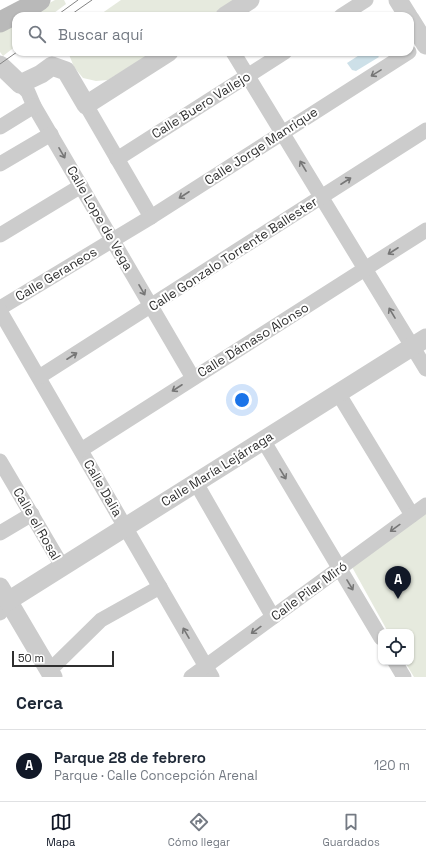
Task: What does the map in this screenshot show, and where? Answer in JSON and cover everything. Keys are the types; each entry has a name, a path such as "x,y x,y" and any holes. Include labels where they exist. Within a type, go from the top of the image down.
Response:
{"main road":[{"path":"0,10 8,10 37,0"},
{"path":"19,12 40,0"},
{"path":"0,22 12,16"}],"street":[{"path":"231,12 250,0"},
{"path":"347,12 366,0"},
{"path":"398,0 406,12"},
{"path":"414,31 419,47"},
{"path":"86,105 163,56"},
{"path":"235,56 366,269 419,342 426,369"},
{"name":"Calle Buero Vallejo","path":"117,159 278,56"},
{"name":"Calle Jorge Manrique","path":"112,240 404,56"},
{"name":"Calle Lope de Vega","path":"0,65 28,92 34,106 193,378"},
{"path":"20,84 41,74 52,66 66,71 150,217"},
{"path":"0,127 34,106"},
{"name":"Calle Gonzalo Torrente Ballester","path":"39,378 426,130"},
{"path":"0,164 51,134"},
{"path":"0,235 81,186"},
{"name":"Calle Dámaso Alonso","path":"81,450 426,230"},
{"name":"Calle Geraneos","path":"0,310 112,240"},
{"name":"Calle Dalia","path":"0,310 209,672"},
{"name":"Calle María Lejárraga","path":"3,600 126,527 419,342"},
{"path":"338,393 412,515"},
{"path":"263,440 378,633"},
{"name":"Calle el Rosal","path":"0,461 62,566"},
{"path":"196,483 273,617"},
{"name":"Calle Pilar Miró","path":"191,677 209,672 273,617 426,505"},
{"path":"0,533 32,514"},
{"path":"3,600 52,674 101,620 160,587"},
{"path":"397,665 404,677"}],"shaded area":[{"path":"55,0 64,0 66,4 55,12 32,12"},
{"path":"121,0 235,0 216,12 104,12"},
{"path":"12,23 12,49 3,56 0,52 0,29"},
{"path":"70,56 147,56 108,80 96,81 83,78 74,67"},
{"path":"358,56 379,57 356,71 352,70 347,63"},
{"path":"426,513 426,677 414,677 407,665 414,665 414,629 386,629 352,567"}],"tram line":[{"path":"62,12 78,0"},
{"path":"75,12 92,0"},
{"path":"0,64 12,56"}],"place":[{"name":"Parque 28 de febrero","path":"398,599"}]}
